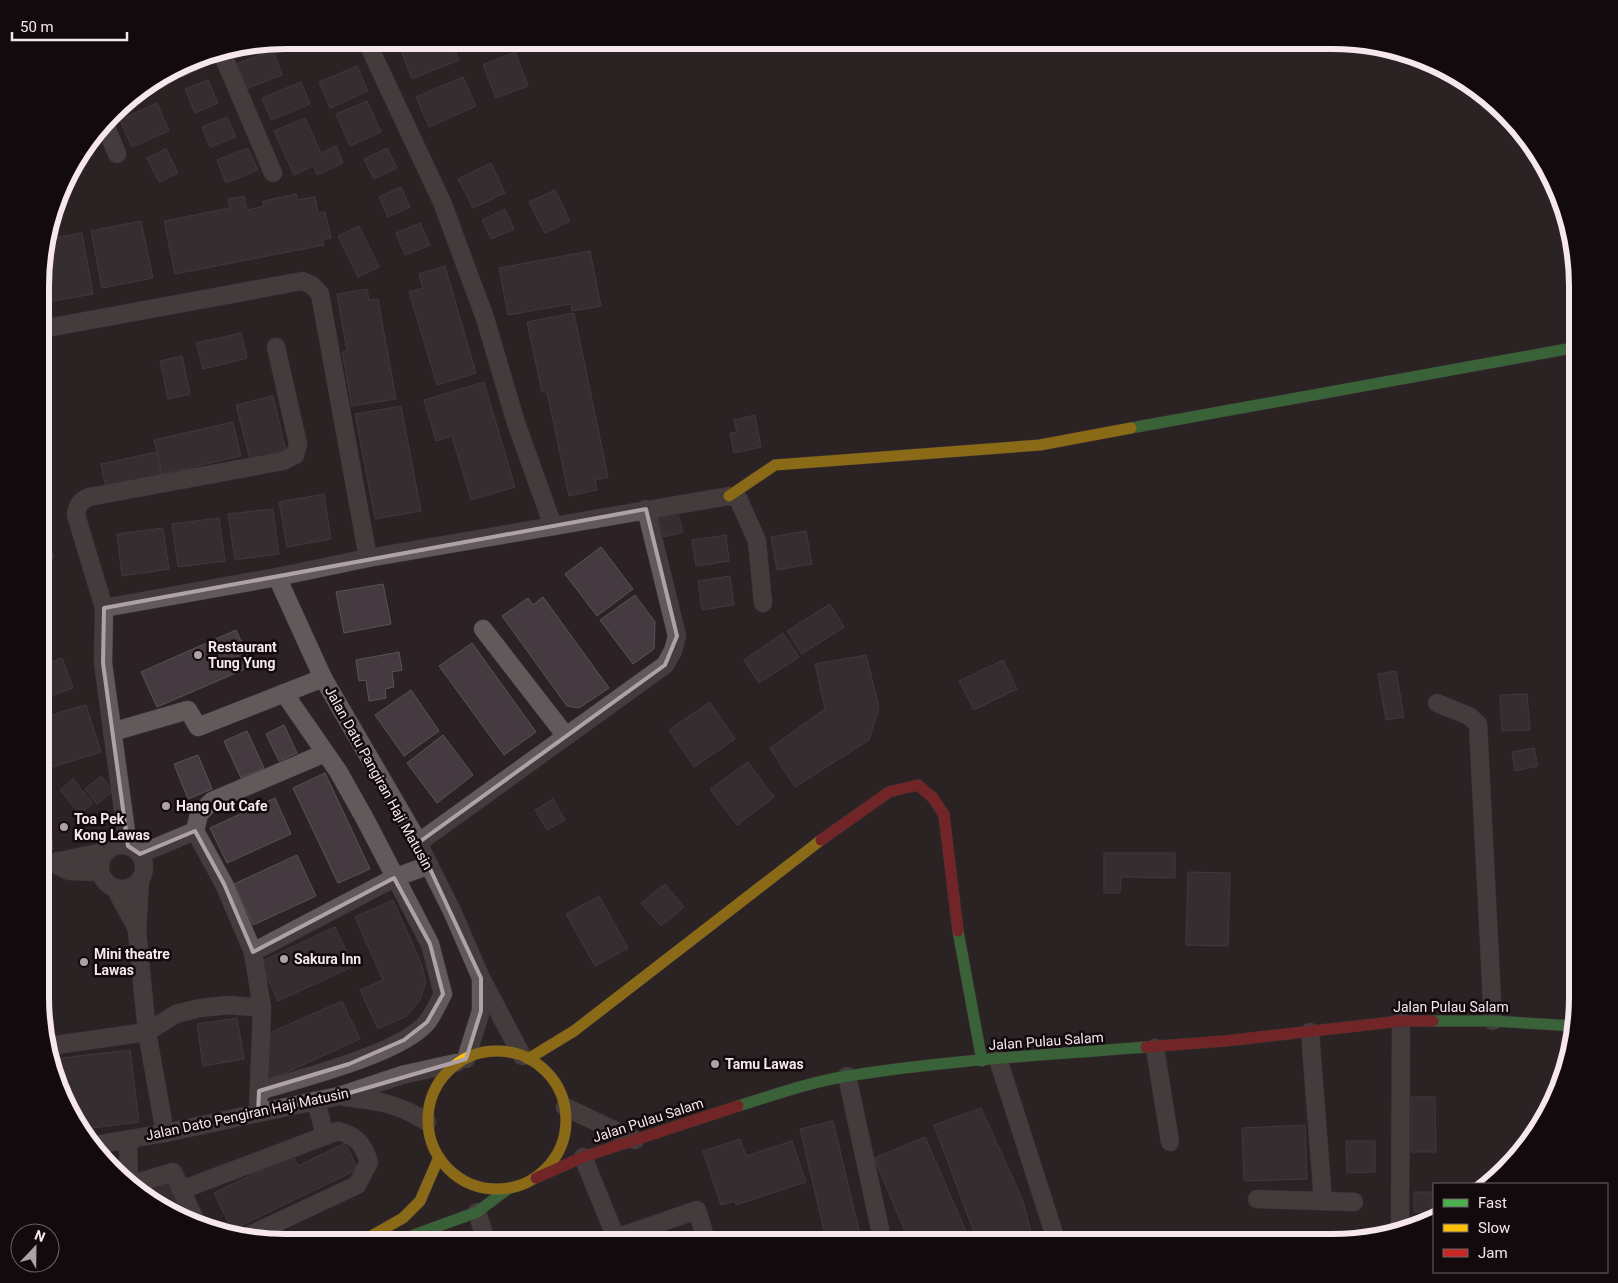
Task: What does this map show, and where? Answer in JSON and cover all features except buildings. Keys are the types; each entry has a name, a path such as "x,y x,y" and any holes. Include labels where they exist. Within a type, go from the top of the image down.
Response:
{"street":[{"path":"370,49 442,202 485,318 516,423 553,526"},
{"path":"224,57 273,173"},
{"path":"107,131 117,154"},
{"path":"49,328 302,281 312,285 320,294 368,558"},
{"path":"165,1133 147,1032 137,930 140,881 144,868 134,850 112,732 103,663 104,608 76,515 79,503 89,498 283,461 294,455 298,444 276,347"},
{"path":"729,496 775,465 1040,445 1569,349"},
{"path":"104,608 277,577 368,558 729,496 738,498 757,541 763,603"},
{"path":"418,843 665,665 673,651 677,636 646,509"},
{"name":"Jalan Datu Pangiran Haji Matusin","path":"277,577 323,678 418,843 481,978 525,1057"},
{"path":"483,629 566,736"},
{"path":"112,732 188,710 198,727 323,678"},
{"path":"259,1091 349,1064 404,1040 427,1022 442,994 430,944 338,770 284,693"},
{"path":"1437,703 1469,716 1478,724 1493,1020"},
{"path":"258,1113 262,1008 253,952 224,884 195,832 199,814 212,801 325,753"},
{"path":"525,1057 574,1031 816,843 889,792 918,785 933,798 944,815 962,961 990,1060 1054,1234"},
{"path":"49,865 107,851 121,845 134,850 195,832"},
{"path":"107,851 102,857 100,872 108,885 115,888 129,889 140,881"},
{"path":"49,865 69,871 100,872"},
{"path":"253,952 394,878 429,865"},
{"path":"115,888 137,930"},
{"path":"461,1061 481,1011 481,978"},
{"path":"54,1045 147,1032 176,1014 200,1008 229,1005 262,1008"},
{"name":"Jalan Pulau Salam","path":"536,1178 583,1157 792,1089 847,1076 990,1060 1155,1048 1401,1021 1493,1020 1567,1026"},
{"path":"1400,1224 1401,1021"},
{"path":"1310,1032 1323,1201"},
{"path":"1155,1048 1170,1142"},
{"path":"415,1234 477,1212 509,1188 536,1178 559,1152 566,1130 565,1107 557,1086 542,1068 525,1057 500,1051 477,1054 461,1061 440,1079 430,1100 427,1122 431,1144 443,1164 460,1179 481,1188 509,1188"},
{"name":"Jalan Dato Pengiran Haji Matusin","path":"101,1144 165,1133 339,1096 402,1075 461,1061"},
{"path":"847,1076 881,1234"},
{"path":"339,1096 387,1103 406,1109 427,1122"},
{"path":"316,1101 325,1136"},
{"path":"565,1107 635,1140"},
{"path":"181,1190 338,1131 353,1135 364,1147 369,1162 357,1185 256,1232"},
{"path":"128,1140 129,1174"},
{"path":"374,1234 403,1218 420,1201 439,1157"},
{"path":"583,1157 614,1234"},
{"path":"139,1182 173,1172 193,1215"},
{"path":"1257,1199 1354,1202"},
{"path":"628,1234 697,1210 704,1234"},
{"path":"477,1212 484,1234"}],"highlighted area":[{"path":"646,509 677,636 665,665 418,843 481,978 481,1011 466,1059 339,1096 258,1113 259,1091 349,1064 404,1040 427,1022 443,994 430,944 394,878 253,952 224,884 195,831 140,854 128,846 103,663 104,608"}],"traffic: fast":[{"path":"1131,428 1569,349"},
{"path":"958,931 982,1061"},
{"path":"1433,1021 1493,1021 1567,1026"},
{"path":"738,1106 820,1082 885,1070 997,1058 1146,1047"},
{"path":"417,1234 477,1212 509,1188"}],"traffic: slow":[{"path":"729,496 775,465 1040,445 1131,428"},
{"path":"528,1059 574,1031 821,840"},
{"path":"497,1051 523,1056 546,1071 561,1094 566,1120 561,1146 546,1169 523,1184 497,1189 471,1184 448,1169 433,1146 428,1120 433,1094 448,1071 471,1056 497,1051"},
{"path":"375,1234 403,1218 420,1201 439,1157"}],"traffic: jam":[{"path":"821,840 889,792 918,785 933,798 944,815 958,931"},
{"path":"1146,1047 1225,1041 1401,1021 1433,1021"},
{"path":"536,1178 583,1157 738,1106"}],"place":[{"name":"Restaurant Tung Yung","path":"198,655"},
{"name":"Hang Out Cafe","path":"166,806"},
{"name":"Toa Pek Kong Lawas","path":"64,827"},
{"name":"Sakura Inn","path":"284,959"},
{"name":"Mini theatre Lawas","path":"84,962"},
{"name":"Tamu Lawas","path":"715,1064"}]}
